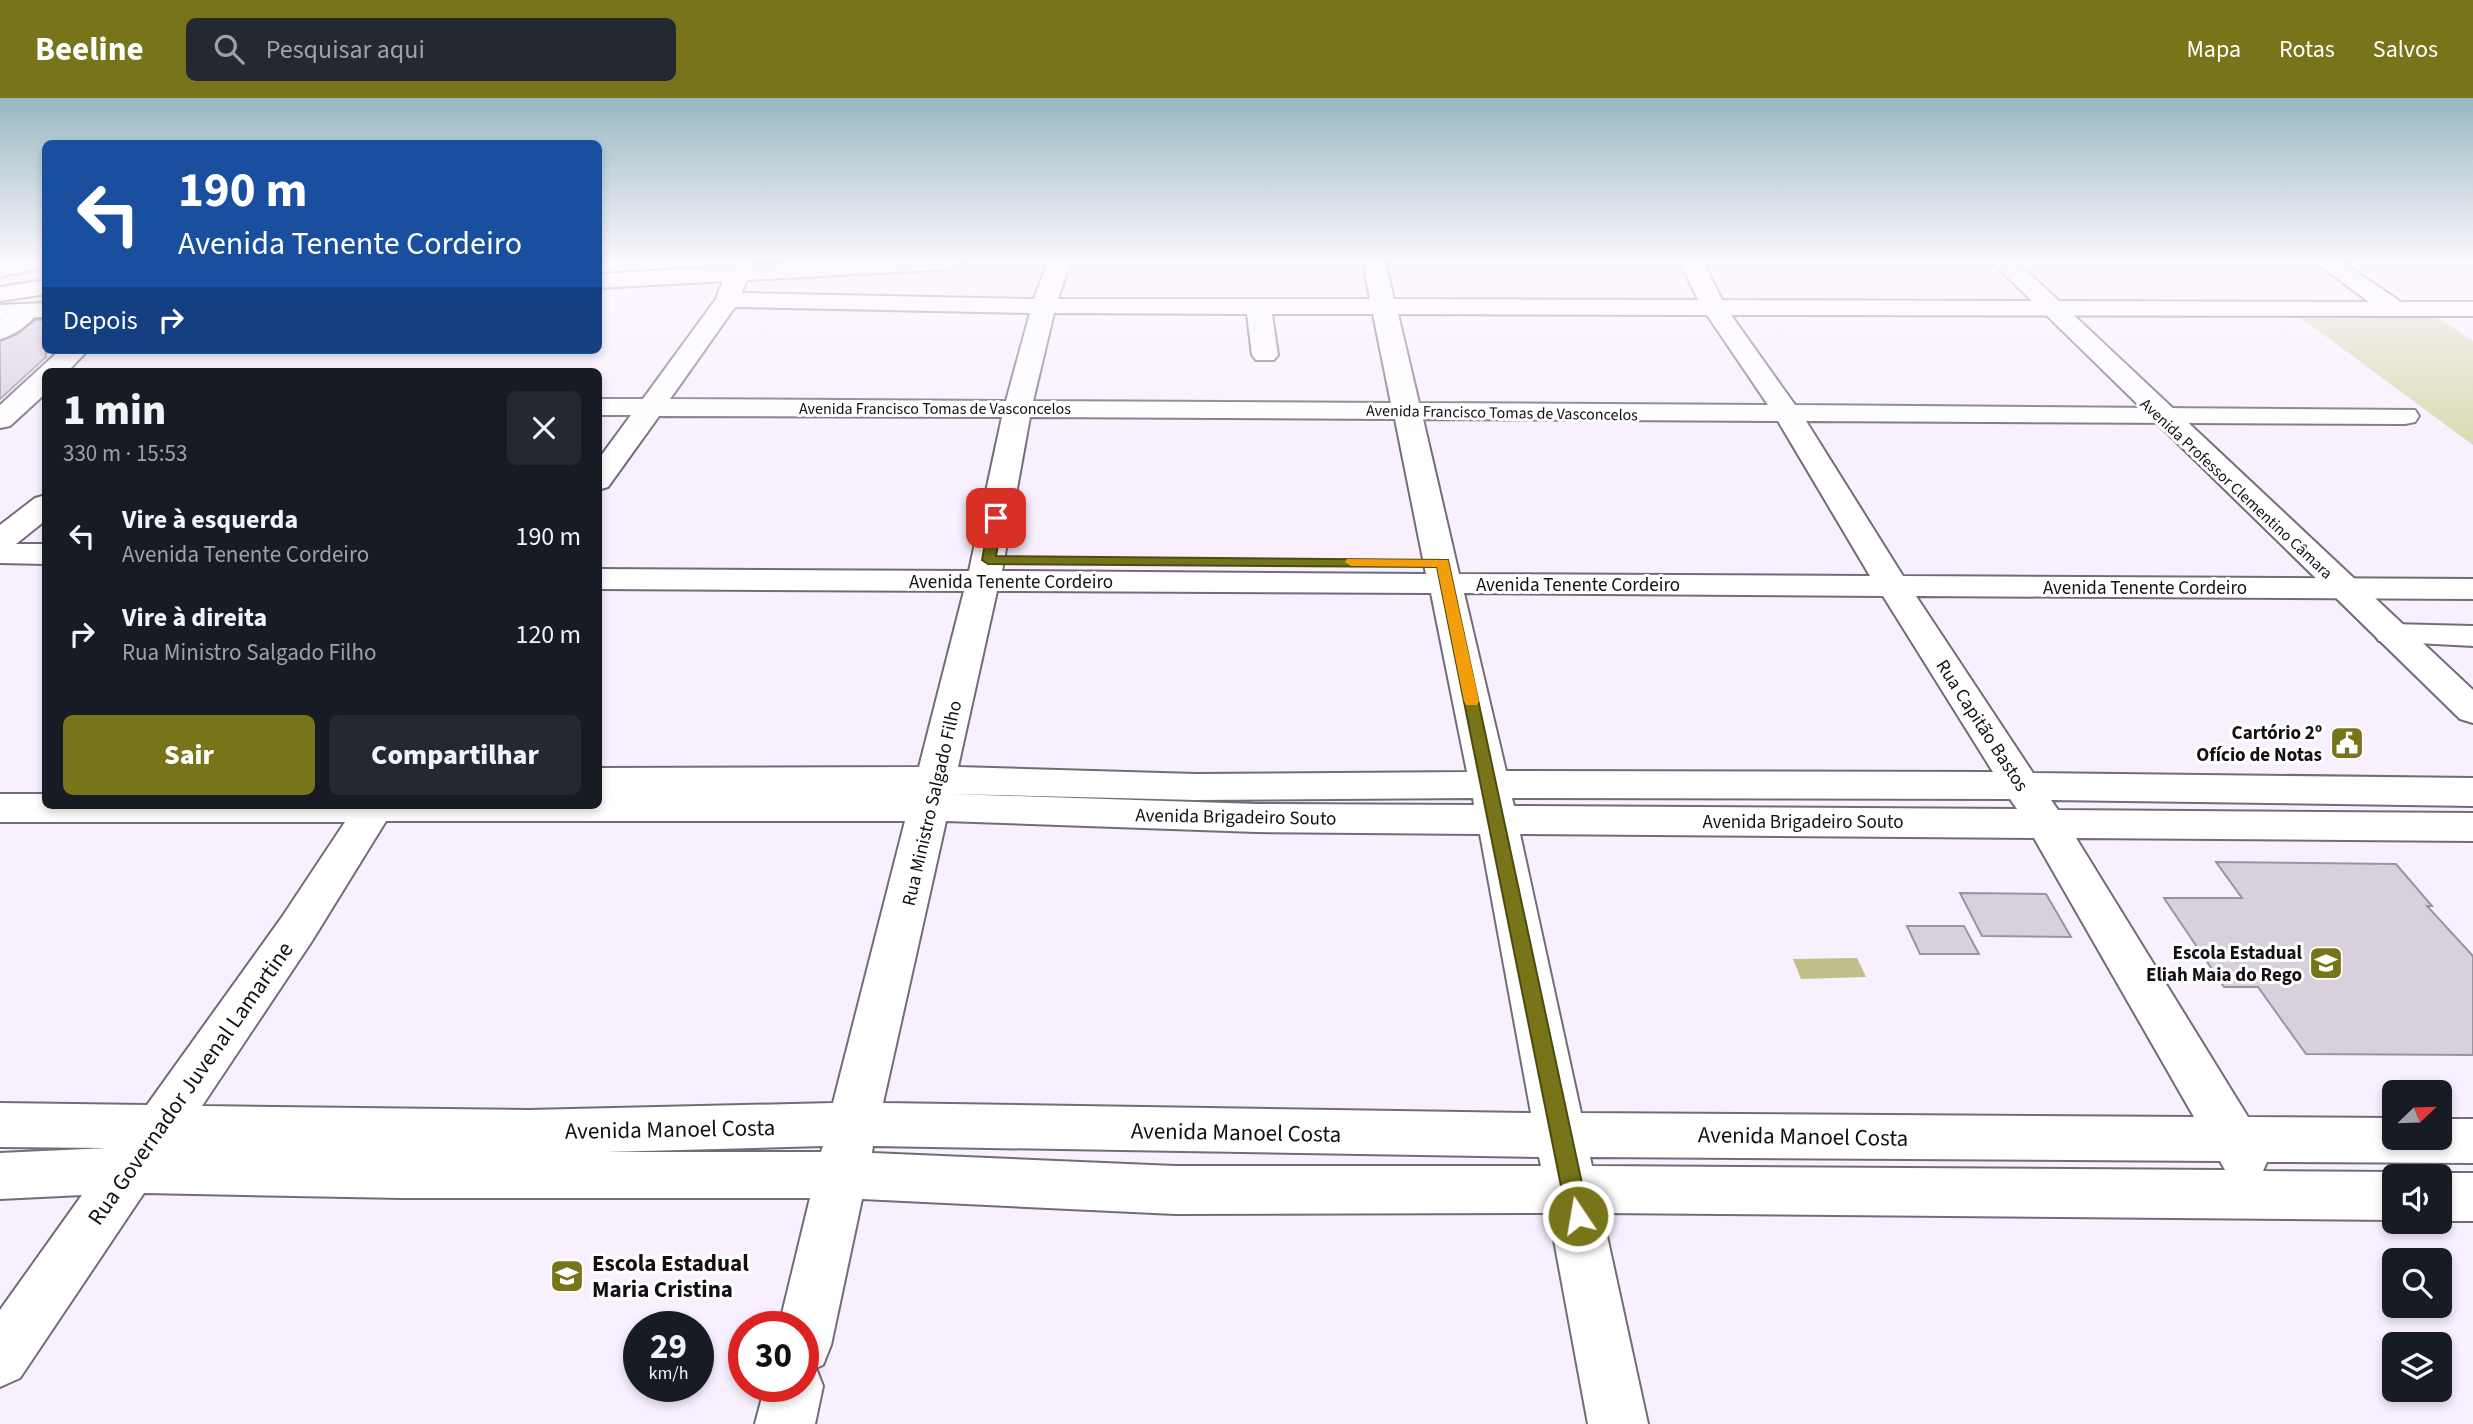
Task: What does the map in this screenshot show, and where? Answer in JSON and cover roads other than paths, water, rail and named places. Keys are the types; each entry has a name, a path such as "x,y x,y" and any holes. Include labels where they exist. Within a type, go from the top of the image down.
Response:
{"main road":[{"path":"602,475 704,324"},
{"name":"Rua Ministro Salgado Filho","path":"811,1311 986,571 1018,408 1040,324"},
{"path":"1261,324 1265,355"},
{"path":"1388,324 1445,573 1493,802 1618,1424"},
{"name":"Rua Capitão Bastos","path":"1727,324 1788,415 1887,577 2045,822 2267,1194"},
{"name":"Avenida Professor Clementino Câmara","path":"2067,324 2473,711"},
{"path":"55,368 71,354"},
{"path":"3,417 42,381"},
{"name":"Avenida Francisco Tomas de Vasconcelos","path":"602,407 2405,416"},
{"path":"3,417 42,414"},
{"path":"0,541 42,507"},
{"path":"0,553 42,554"},
{"name":"Avenida Tenente Cordeiro","path":"602,557 986,571"},
{"name":"Avenida Tenente Cordeiro","path":"602,579 986,571 2333,578 2473,570"},
{"path":"0,574 42,574"},
{"name":"Avenida Tenente Cordeiro","path":"2333,578 2473,589"},
{"path":"2460,636 2426,614 2473,612"},
{"path":"2390,634 2460,636"},
{"path":"0,781 42,780"},
{"name":"Avenida Brigadeiro Souto","path":"602,781 934,793 1256,818 1493,802 2022,786 2473,792"},
{"name":"Avenida Brigadeiro Souto","path":"602,809 934,793"},
{"name":"Avenida Brigadeiro Souto","path":"1493,802 2045,822 2473,827"},
{"name":"Avenida Brigadeiro Souto","path":"0,808 42,808"},
{"name":"Rua Governador Juvenal Lamartine","path":"0,1358 297,929 373,809"},
{"name":"Avenida Manoel Costa","path":"0,1125 528,1132 853,1124 1272,1133 2473,1141"},
{"path":"0,1177 131,1170 401,1175 841,1175 1175,1190 1836,1189 2382,1196"},
{"path":"2452,1197 2473,1197"},
{"path":"785,1424 790,1402"}],"place":[{"name":"Cartório 2º Ofício de Notas","path":"2347,743"},
{"name":"Escola Estadual Eliah Maia do Rego","path":"2326,963"},
{"name":"Escola Estadual Maria Cristina","path":"567,1276"}]}
